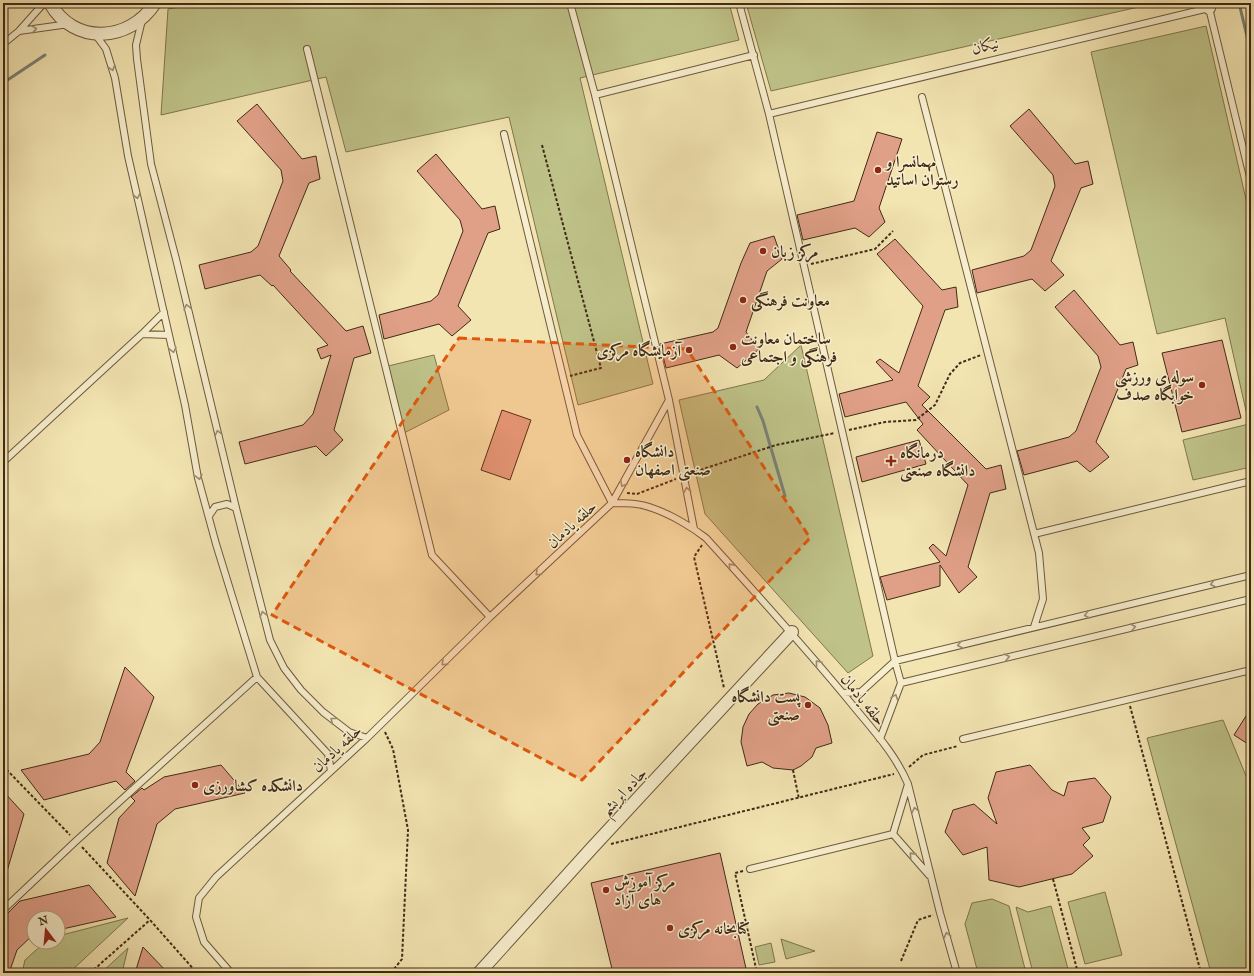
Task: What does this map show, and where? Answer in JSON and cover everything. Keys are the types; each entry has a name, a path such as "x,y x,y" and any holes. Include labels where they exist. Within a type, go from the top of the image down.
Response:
{"street":[{"path":"50,3 60,17 69,24 82,31 95,34 112,33 128,28 142,19 155,3"},
{"name":"جاده ابریشم","path":"480,973 727,701 792,632"}],"lane":[{"path":"3,44 19,31 44,3"},
{"path":"570,3 595,95 669,400 694,529"},
{"path":"739,3 769,114 901,682 880,739"},
{"name":"نیکان","path":"769,114 1208,5 1251,181"},
{"path":"142,19 136,44 151,164 176,258 236,508 270,640 284,668 301,690 323,712 349,732 367,738"},
{"path":"19,31 69,24"},
{"path":"95,34 106,49 115,78 128,156 185,405 198,478 236,611 257,677 328,754 331,771"},
{"path":"307,49 432,555 490,617"},
{"path":"595,95 754,55"},
{"path":"922,97 1039,553 1043,599 1034,627"},
{"path":"504,134 576,435 612,503"},
{"path":"3,462 164,312"},
{"path":"142,334 169,335"},
{"path":"612,503 669,400"},
{"path":"1034,534 1251,481"},
{"name":"حلقه یادمان","path":"231,973 204,942 196,917 199,898 216,877 367,738 490,617 612,503 627,503 651,508 694,529 706,538 792,632 880,739 903,772 908,784 940,913 957,973"},
{"path":"209,516 216,507 227,504 236,508"},
{"path":"843,693 861,692 895,661 1251,575"},
{"path":"901,682 1251,599"},
{"path":"963,739 1251,670"},
{"path":"3,910 76,841 257,677"},
{"path":"893,834 908,784"},
{"path":"750,869 893,834"},
{"path":"893,834 931,876"}],"path":[{"path":"542,145 601,368 563,378"},
{"path":"804,266 875,249 893,231"},
{"path":"753,452 776,444 885,422 916,420 935,405 950,374 960,363 988,353"},
{"path":"706,538 694,557 727,701"},
{"path":"1128,699 1201,973"},
{"path":"380,724 393,749 408,830 402,959 391,973"},
{"path":"591,850 903,772 923,755 964,745 963,739"},
{"path":"3,766 76,841 197,973"},
{"path":"793,770 799,799"},
{"path":"750,869 735,873 757,973"},
{"path":"1053,878 1078,973"},
{"path":"901,961 918,920 940,913"},
{"path":"90,973 150,920"}],"highlighted area":[{"path":"459,338 687,349 810,538 582,780 272,615"}],"green space":[{"path":"201,3 729,3 739,40 580,78 653,384 578,405 509,117 346,152 326,77 161,115 168,9"},
{"path":"746,3 1156,3 771,91"},
{"path":"1206,26 1251,221 1251,467 1193,480 1183,440 1249,424 1225,318 1157,334 1091,52"},
{"path":"801,345 873,656 848,673 705,514 679,400 764,380"},
{"path":"434,355 449,410 404,433 388,366"},
{"path":"1223,720 1251,788 1251,968 1230,973 1211,973 1147,738"},
{"path":"1105,892 1122,955 1085,964 1068,902"},
{"path":"992,899 1009,906 1026,973 978,973 965,924 972,903"},
{"path":"1051,906 1068,969 1051,973 1033,973 1016,907 1028,912"},
{"path":"128,918 69,973 22,973 25,960 36,950 66,950 66,934"},
{"path":"781,939 815,951 786,959"},
{"path":"771,943 775,962 759,965 755,947"},
{"path":"128,948 122,973 101,973"}],"building":[{"path":"257,104 302,159 316,156 320,179 309,183 279,256 291,270 290,271 346,331 363,326 371,353 354,358 334,430 343,440 326,456 316,446 245,464 239,442 303,425 313,414 331,355 321,359 317,349 328,345 273,285 272,286 260,275 205,289 199,265 251,252 258,246 283,181 281,170 237,121"},
{"path":"1029,109 1075,164 1088,161 1093,184 1081,188 1051,261 1064,275 1045,291 1032,279 977,293 972,270 1024,256 1031,250 1055,186 1053,175 1010,126"},
{"path":"877,132 902,139 879,208 885,222 869,237 855,228 803,240 797,215 854,201"},
{"path":"436,154 482,209 495,206 500,229 488,233 458,306 471,320 452,336 439,324 384,339 379,315 431,301 438,295 463,231 460,220 417,171"},
{"path":"774,236 782,259 767,271 746,332 759,349 737,368 719,355 666,368 660,344 713,332 718,328 741,263 750,243"},
{"path":"895,239 942,290 956,287 958,307 945,310 918,386 930,397 922,405 986,469 1001,465 1006,489 990,493 968,567 977,577 959,593 940,565 940,586 887,600 880,577 940,562 929,548 933,544 946,556 968,485 917,430 923,424 906,402 845,417 839,394 893,380 876,362 880,359 899,373 923,306 877,254"},
{"path":"1074,290 1120,345 1133,342 1138,365 1126,369 1096,442 1109,457 1090,472 1077,461 1024,475 1017,451 1069,437 1076,431 1101,367 1098,356 1055,307"},
{"name":"سوله ی ورزشی خوابگاه صدف","path":"1222,340 1241,418 1182,432 1162,353"},
{"path":"502,410 531,420 510,480 481,470"},
{"name":"درمانگاه دانشگاه صنعتی","path":"919,440 926,464 862,482 856,457"},
{"path":"125,667 154,697 126,772 135,781 125,790 116,781 44,800 21,770 89,754 100,742"},
{"path":"789,693 805,697 820,708 828,725 832,743 816,748 812,757 801,766 793,770 773,768 762,762 747,766 741,742 743,727 749,714 758,704 773,695"},
{"path":"1251,708 1251,746 1234,735"},
{"path":"221,765 245,793 175,809 157,824 135,896 107,863 119,818 135,801 131,797 142,788 144,790 164,777"},
{"path":"1030,765 1052,790 1064,796 1068,782 1095,778 1111,797 1103,822 1082,828 1090,838 1083,845 1093,856 1072,874 1019,887 989,880 987,847 963,855 945,832 953,810 974,804 997,824 988,798 996,772"},
{"path":"3,791 24,814 5,878 3,878"},
{"name":"کتابخانه مرکزی","path":"720,853 747,973 613,973 591,883"},
{"path":"89,885 116,917 66,928 66,910 26,910 26,942 17,950 9,973 3,973 3,918 20,901"},
{"path":"143,947 168,973 135,973"}],"waterway":[{"path":"1239,3 1251,53"},
{"path":"3,83 45,55"},
{"path":"757,407 763,421 785,496"}],"place":[{"name":"مهمانسرا و رستوان اساتید","path":"878,170"},
{"name":"مرکز زبان","path":"763,251"},
{"name":"معاونت فرهنگی","path":"743,300"},
{"name":"ساختمان معاونت فرهنگی و اجتماعی","path":"733,347"},
{"name":"آزمایشگاه مرکزی","path":"689,350"},
{"name":"سوله ی ورزشی خوابگاه صدف","path":"1202,385"},
{"name":"دانشگاه صنعتی اصفهان","path":"627,460"},
{"name":"درمانگاه دانشگاه صنعتی","path":"891,461"},
{"name":"پست دانشگاه صنعتی","path":"808,705"},
{"name":"دانشکده کشاورزی","path":"195,785"},
{"name":"مرکز آموزش های آزاد","path":"606,890"},
{"name":"کتابخانه مرکزی","path":"670,928"}]}
